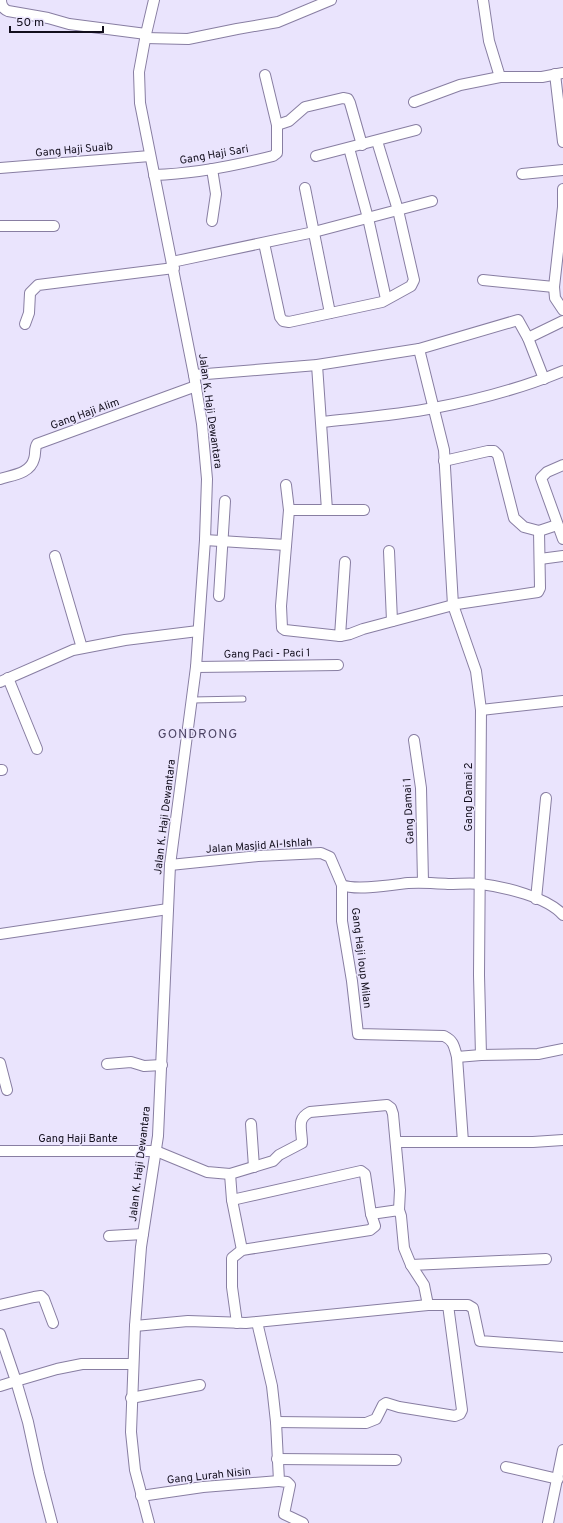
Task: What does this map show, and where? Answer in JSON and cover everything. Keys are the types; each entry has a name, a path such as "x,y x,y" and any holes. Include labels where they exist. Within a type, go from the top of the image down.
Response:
{"street":[{"name":"Jalan K. Haji Dewantara","path":"148,1523 132,1451 131,1398 135,1326 143,1234 156,1151 162,1065 170,865 196,666 205,540 207,479 202,424 195,380 140,104 139,72 145,36 154,0"},
{"path":"1,2 4,9 8,11 48,18 69,24 145,36 188,39 278,22 331,0"},
{"path":"483,0 489,40 500,77"},
{"path":"414,102 460,85 500,77 542,77 559,73 563,142"},
{"path":"265,75 277,125 289,121 305,108 343,98 348,99 362,145"},
{"name":"Gang Haji Sari","path":"154,176 236,166 277,154 277,125"},
{"path":"316,156 416,130"},
{"path":"264,243 280,316 283,321 289,322 382,302 411,286 414,280 398,210 377,141"},
{"path":"349,148 368,218 386,299"},
{"name":"Gang Haji Suaib","path":"0,168 150,156"},
{"path":"212,169 216,194 212,221"},
{"path":"522,174 563,170"},
{"path":"305,188 330,313"},
{"path":"563,189 563,207 554,287 555,298 563,310"},
{"path":"24,324 29,313 30,293 38,285 173,265 314,232 432,201"},
{"path":"0,226 54,226"},
{"path":"483,280 554,287"},
{"path":"195,380 317,365 419,349 516,320 520,322 528,338 544,379"},
{"path":"528,338 563,321"},
{"name":"Gang Damai 2","path":"419,349 444,450 454,605 476,671 481,710 481,884 479,975 481,1055"},
{"path":"317,365 327,510"},
{"path":"322,422 433,408 487,396 544,379 563,371"},
{"name":"Gang Haji Alim","path":"0,479 23,472 30,468 34,459 37,444 195,380"},
{"path":"444,461 494,451 498,455 514,518 524,527 539,532 557,525"},
{"path":"563,465 547,472 541,478 563,538"},
{"path":"286,485 289,510 281,606 282,628 285,630 340,636 454,605 538,592 540,588 539,532"},
{"path":"219,596 225,501"},
{"path":"289,510 364,510"},
{"path":"205,540 286,545"},
{"path":"390,551 392,621"},
{"path":"55,556 82,648"},
{"path":"540,559 563,556"},
{"path":"340,636 344,562"},
{"path":"37,749 4,680 73,650 124,640 198,631"},
{"name":"Gang Paci - Paci 1","path":"196,666 338,665"},
{"path":"481,710 563,702"},
{"name":"Gang Damai 1","path":"414,740 421,788 423,882"},
{"path":"536,899 546,798"},
{"name":"Jalan Masjid Al-Ishlah","path":"170,865 258,856 322,853 330,857 342,885"},
{"path":"342,885 361,888 423,882 481,884 506,889 536,899 559,910 563,915"},
{"name":"Gang Haji Ioup Milan","path":"342,885 342,921 352,981 358,1034 444,1036 450,1039 454,1044 457,1057"},
{"path":"0,934 168,910"},
{"path":"463,1142 457,1057 538,1054 563,1049"},
{"path":"107,1064 131,1062 144,1066 162,1065"},
{"path":"0,1063 6,1090"},
{"path":"156,1151 207,1172 230,1174 273,1162 279,1155 302,1143 301,1119 303,1115 310,1112 386,1105 391,1108 393,1114 400,1190 399,1210 401,1216 404,1248 411,1265 424,1285 428,1305"},
{"path":"251,1124 254,1167"},
{"path":"396,1142 563,1140"},
{"name":"Gang Haji Bante","path":"0,1151 156,1151"},
{"path":"232,1200 361,1171 365,1174 371,1214 375,1226 370,1230 242,1250 232,1258 232,1287 237,1323"},
{"path":"230,1174 232,1200 242,1250"},
{"path":"371,1214 399,1210"},
{"path":"109,1236 143,1234"},
{"path":"411,1265 546,1260"},
{"path":"0,1305 41,1296 44,1299 53,1323"},
{"path":"135,1326 188,1321 237,1323 257,1322 428,1305 468,1305 473,1308 478,1338 482,1342 563,1347"},
{"path":"276,1422 366,1423 376,1419 383,1405 386,1403 400,1407 448,1414 460,1414 462,1410 448,1305"},
{"path":"257,1322 272,1386 276,1422 279,1481 290,1484 284,1514 303,1523"},
{"path":"0,1334 28,1422 52,1523"},
{"path":"0,1386 57,1369 82,1364 133,1364"},
{"path":"131,1398 200,1385"},
{"path":"548,1523 562,1468 563,1450"},
{"path":"277,1459 396,1460"},
{"path":"506,1467 558,1479"},
{"name":"Gang Lurah Nisin","path":"141,1496 203,1487 279,1481"}],"lane":[{"path":"192,700 243,699"}],"district":[{"name":"GONDRONG","path":"198,735"}]}
